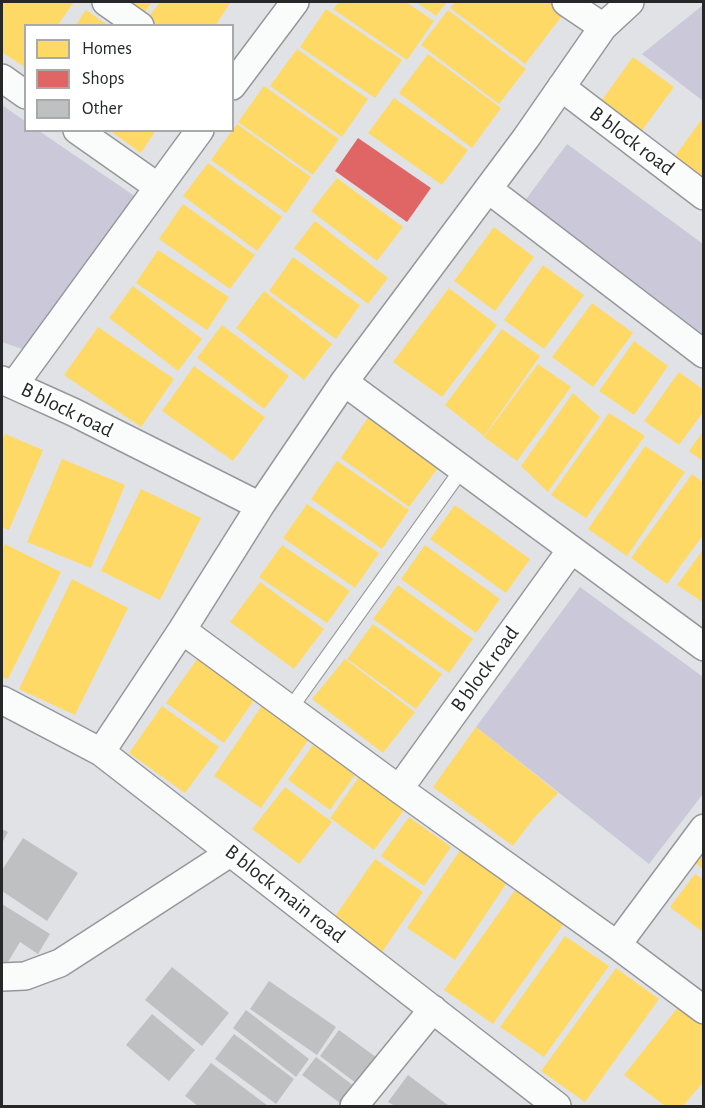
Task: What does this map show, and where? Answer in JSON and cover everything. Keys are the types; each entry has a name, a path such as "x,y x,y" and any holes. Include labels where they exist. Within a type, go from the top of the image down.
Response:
{"street":[{"path":"106,2 137,24"},
{"path":"234,83 295,2"},
{"path":"566,2 603,27"},
{"path":"101,752 183,630 260,506 344,382 488,189 603,27 630,2"},
{"path":"2,78 24,93"},
{"name":"B block road","path":"561,87 704,196"},
{"path":"80,132 158,187"},
{"path":"8,383 199,132"},
{"path":"488,189 704,354"},
{"path":"344,382 704,647"},
{"name":"B block road","path":"8,383 73,412 260,506"},
{"name":"B block road","path":"399,789 571,550"},
{"path":"183,630 704,1010"},
{"name":"B block main road","path":"2,700 101,752 557,1107"},
{"path":"617,945 704,828"},
{"path":"2,977 26,976 60,963 230,852"},
{"path":"354,1107 433,1009"}],"lane":[{"path":"290,709 462,470"}],"shaded area":[{"path":"703,5 703,101 642,54"},
{"path":"2,105 24,120 24,132 40,132 139,199 31,352 2,342"},
{"path":"567,144 703,244 703,347 515,214"},
{"path":"580,587 703,677 703,794 649,864 476,727"}],"building: Homes":[{"path":"2,2 74,2 58,24 24,24 24,67 2,52"},
{"path":"129,2 152,2 145,12"},
{"path":"160,2 231,2 216,24 156,24 148,18"},
{"path":"339,2 406,2 434,21 407,60 333,9"},
{"path":"416,2 447,2 436,16"},
{"path":"455,2 551,2 565,12 525,64 450,8"},
{"path":"326,9 402,60 375,98 300,47"},
{"path":"86,10 106,24 76,24"},
{"path":"448,10 526,69 499,104 421,45"},
{"path":"297,49 368,99 342,137 270,86"},
{"path":"428,54 501,108 472,148 399,93"},
{"path":"633,57 674,87 634,141 594,111"},
{"path":"264,86 339,139 313,175 238,122"},
{"path":"394,98 468,150 442,185 368,133"},
{"path":"704,116 704,180 673,159"},
{"path":"237,124 311,177 286,213 211,160 231,132 234,132"},
{"path":"112,132 155,132 141,153"},
{"path":"208,163 282,217 257,251 183,196"},
{"path":"337,178 403,227 377,261 311,211"},
{"path":"183,204 255,255 230,289 159,239"},
{"path":"315,221 388,278 368,304 294,248"},
{"path":"494,227 534,257 495,311 454,281"},
{"path":"158,250 229,297 207,330 136,283"},
{"path":"293,257 360,305 336,339 269,291"},
{"path":"543,265 584,295 544,349 504,320"},
{"path":"133,286 202,339 178,371 109,318"},
{"path":"449,288 497,325 442,397 393,362"},
{"path":"264,291 332,344 304,380 236,328"},
{"path":"592,303 633,333 593,387 552,357"},
{"path":"222,325 289,376 264,409 197,358"},
{"path":"98,327 174,379 141,427 64,375"},
{"path":"502,329 540,356 484,436 445,405"},
{"path":"634,341 668,366 634,415 599,391"},
{"path":"538,364 571,387 517,461 484,437"},
{"path":"194,366 265,417 233,461 162,411"},
{"path":"679,372 704,390 704,411 679,445 644,421"},
{"path":"573,393 600,417 548,492 521,466"},
{"path":"609,413 645,436 586,518 551,495"},
{"path":"369,416 440,465 409,507 341,458"},
{"path":"704,430 704,462 689,451"},
{"path":"5,434 43,450 9,530 2,527 2,441"},
{"path":"645,446 685,472 627,556 588,529"},
{"path":"62,459 125,485 91,568 27,542"},
{"path":"337,461 409,510 382,549 311,499"},
{"path":"692,474 704,483 704,534 667,584 631,558"},
{"path":"141,489 201,518 160,600 101,571"},
{"path":"307,504 379,553 355,588 283,538"},
{"path":"455,505 530,559 506,593 430,539"},
{"path":"5,544 61,572 8,679 2,677 2,550"},
{"path":"282,545 350,591 327,623 259,577"},
{"path":"425,545 500,599 476,633 401,579"},
{"path":"704,548 704,603 677,585"},
{"path":"72,579 128,608 75,715 19,689"},
{"path":"260,582 324,629 294,669 230,622"},
{"path":"398,585 473,639 449,673 373,619"},
{"path":"373,624 442,674 416,709 347,659"},
{"path":"200,655 257,696 224,743 166,703"},
{"path":"345,659 415,712 383,753 312,699"},
{"path":"265,701 313,733 261,808 214,776"},
{"path":"162,706 219,747 185,793 129,753"},
{"path":"476,727 558,793 533,819 513,846 433,787"},
{"path":"315,742 357,772 330,810 288,780"},
{"path":"359,777 404,810 374,850 330,818"},
{"path":"285,787 332,822 299,864 252,829"},
{"path":"409,817 451,847 424,886 381,856"},
{"path":"461,849 508,881 455,960 407,928"},
{"path":"704,852 704,870 695,863"},
{"path":"375,859 423,892 380,955 331,922"},
{"path":"695,874 704,880 704,933 670,907"},
{"path":"516,889 565,922 493,1024 444,990"},
{"path":"565,936 609,966 544,1057 500,1027"},
{"path":"616,968 659,999 585,1102 541,1071"},
{"path":"679,1006 704,1025 704,1081 683,1106 665,1106 624,1075"}],"building: Shops":[{"path":"358,138 431,188 407,222 335,171"}],"building: Other":[{"path":"2,829 8,832 2,843"},
{"path":"23,838 78,873 47,921 2,891 2,870"},
{"path":"2,904 50,934 38,954 20,942 2,972"},
{"path":"172,967 229,1013 202,1046 145,1000"},
{"path":"269,981 336,1027 317,1055 250,1009"},
{"path":"246,1010 309,1059 296,1077 233,1028"},
{"path":"152,1014 195,1050 169,1081 126,1045"},
{"path":"339,1030 384,1063 364,1089 320,1056"},
{"path":"234,1034 294,1079 276,1104 215,1059"},
{"path":"316,1057 359,1090 344,1106 302,1075"},
{"path":"211,1063 268,1106 198,1106 185,1096"},
{"path":"408,1075 449,1106 395,1106 388,1102"}]}
